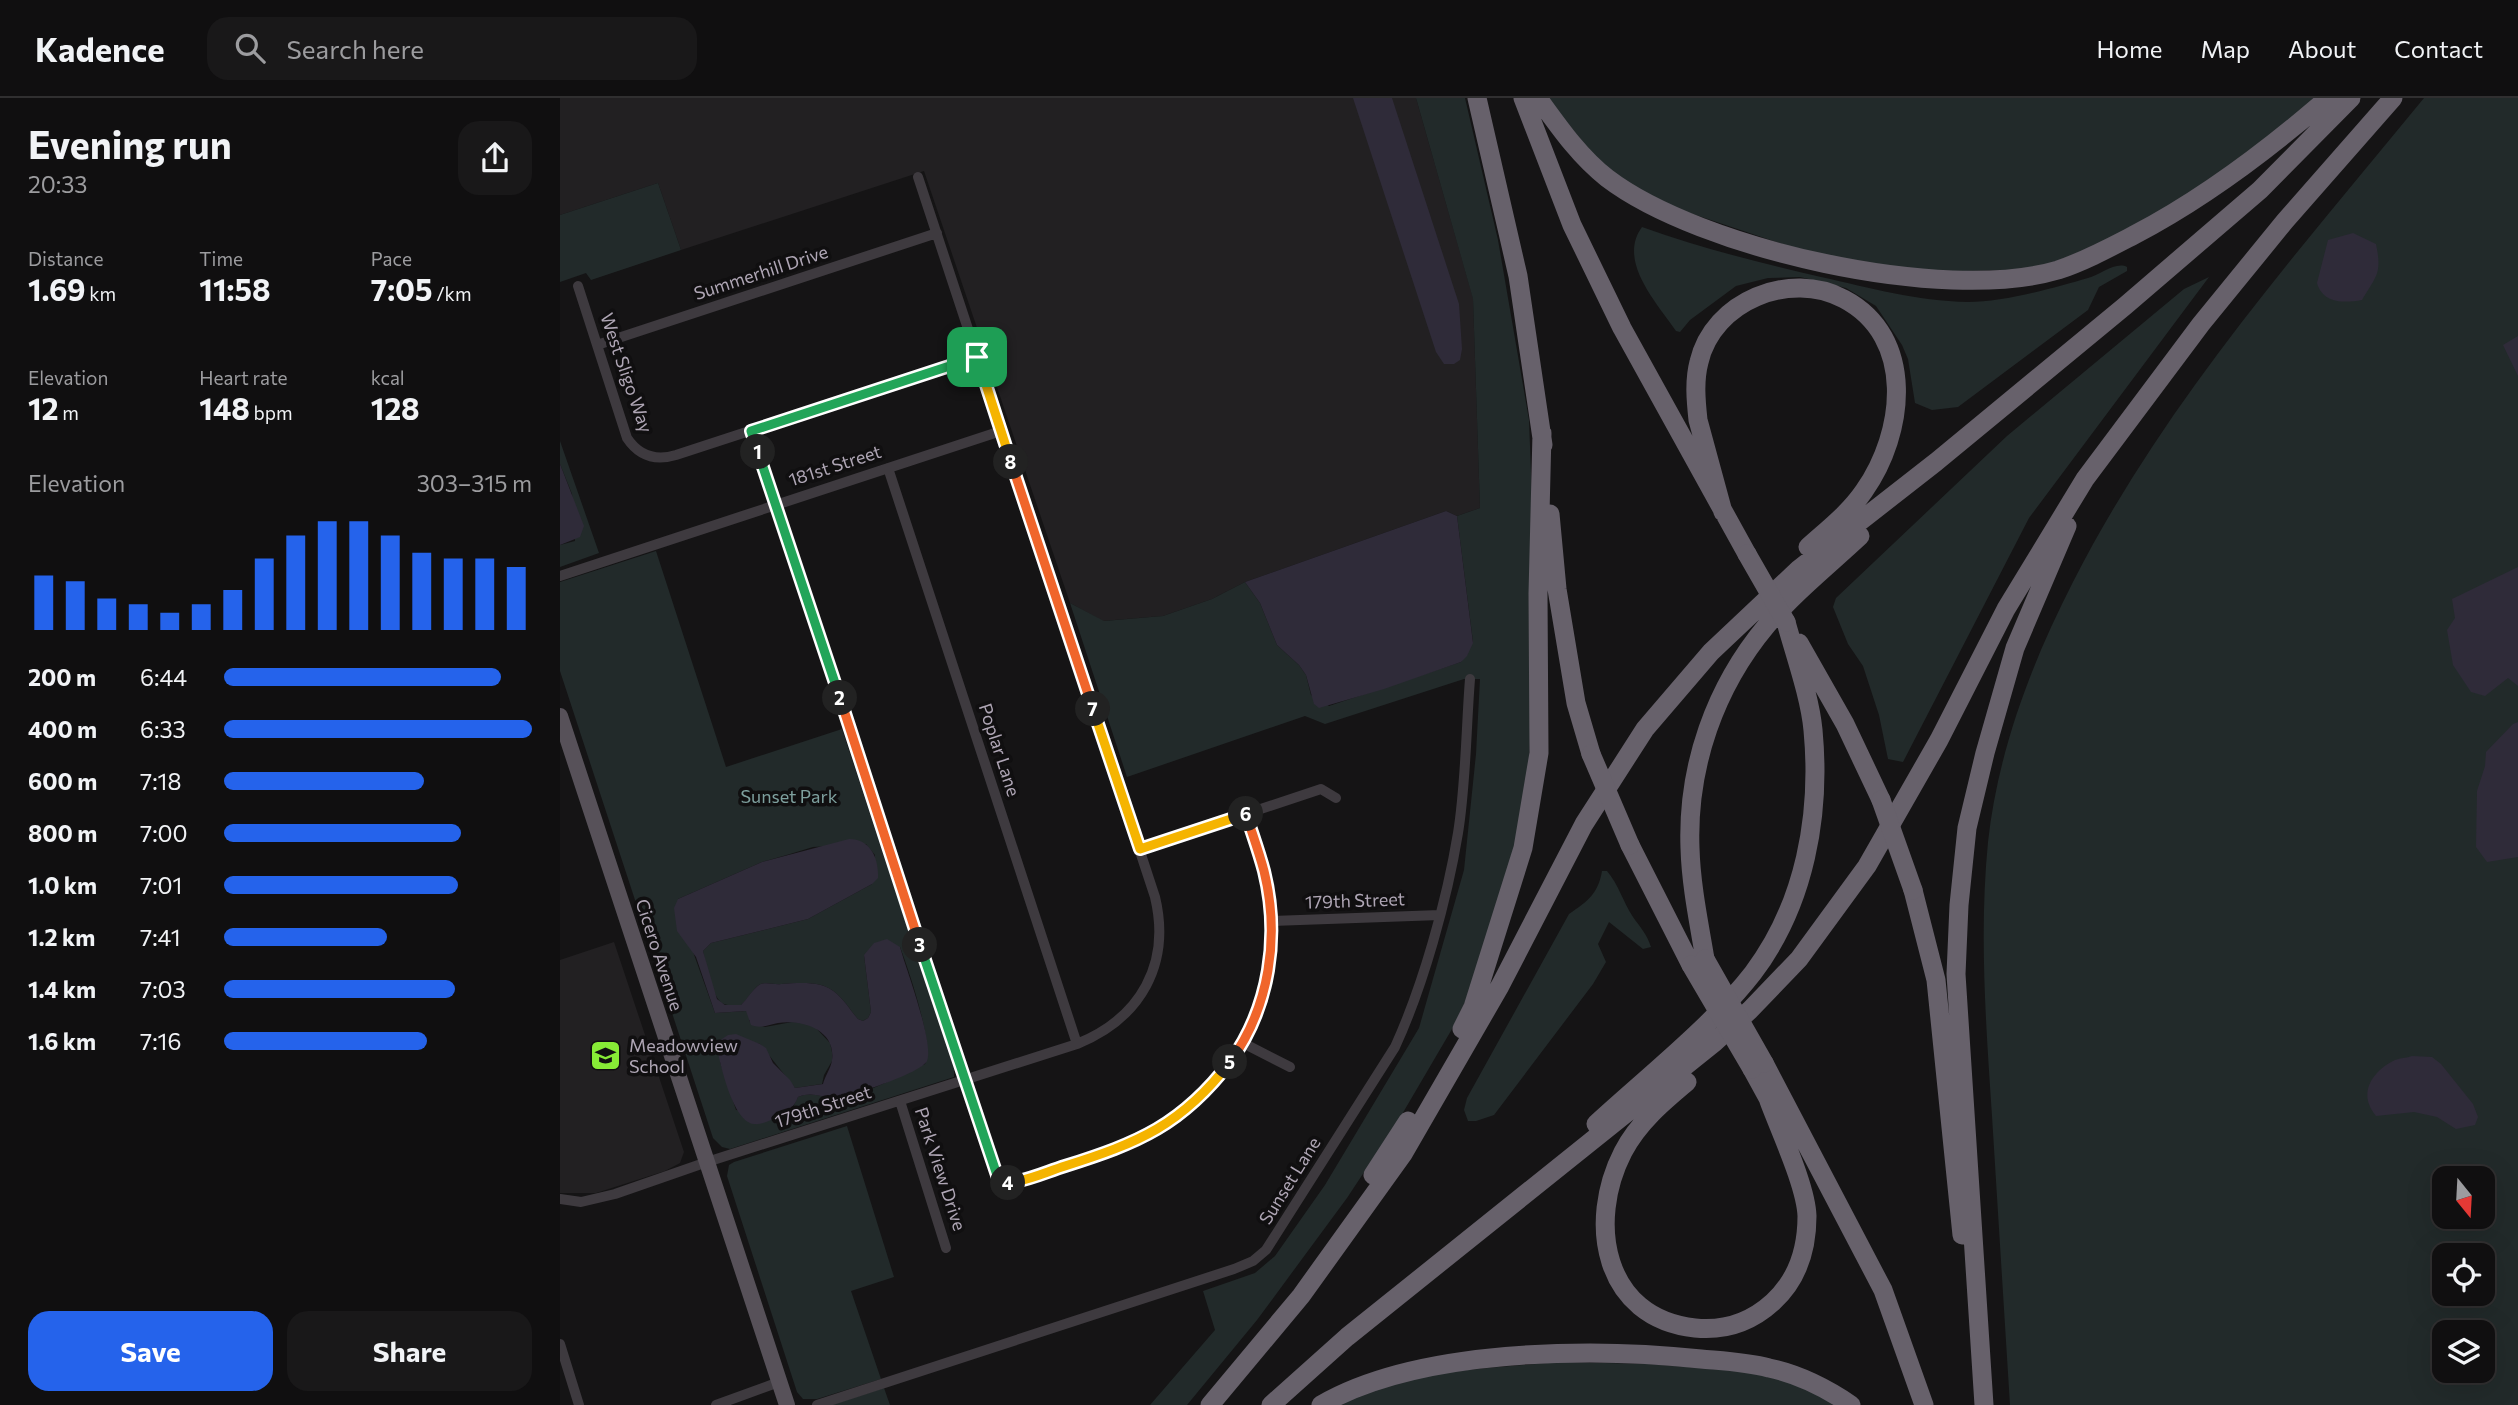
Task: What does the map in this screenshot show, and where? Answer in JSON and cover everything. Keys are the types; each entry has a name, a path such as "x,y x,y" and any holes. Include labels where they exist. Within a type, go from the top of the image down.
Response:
{"highway":[{"path":"1476,98 1518,276 1542,433 1557,589 1576,703 1591,754 1630,845 1884,1290 1924,1405"},
{"path":"1523,98 1577,236 1622,328 1786,622 1802,662 1813,729 1815,808 1805,864 1767,953 1738,990 1701,1028 1579,1139 1555,1172"},
{"path":"1538,98 1571,144 1606,177 1635,197 1684,220 1751,244 1825,264 1900,275 1976,280 2018,278 2044,273 2095,256 2155,224 2218,185 2276,143 2328,98"},
{"path":"1711,652 1799,569 1936,462 2260,190 2351,98"},
{"path":"1758,1066 1802,1191 1807,1213 1806,1234 1797,1269 1780,1296 1741,1323 1706,1329 1689,1327 1658,1317 1646,1310 1625,1290 1608,1256 1604,1219 1611,1179 1623,1152 1641,1124 1777,995 1799,958 1867,866 1939,740 2006,609 2085,479 2201,324 2285,221 2393,98"},
{"path":"1213,1401 1301,1296 1403,1154 1500,986 1584,824 1645,729 1711,652 1744,605 1853,505 1874,476 1893,428 1897,393 1894,362 1884,338 1870,319 1842,298 1810,288 1791,288 1762,294 1728,314 1719,323 1706,345 1697,369 1696,406 1723,512"},
{"path":"1213,1401 1228,1368 1325,1242 1389,1150 1437,1075 1473,1007 1522,848 1539,754 1538,594 1542,433"},
{"path":"1698,962 1690,819 1696,772 1713,713 1730,678 1768,624 1912,489 1936,462"},
{"path":"1984,1404 1956,974 1959,905 1967,828 2015,649 2054,561 2085,479"},
{"path":"1802,662 1846,723 1881,800 1913,890 1936,980 1965,1265 1984,1404"},
{"path":"1271,1405 1347,1337 1715,1042 1750,1010 1799,958"},
{"path":"1769,1101 1843,1235 1912,1369"},
{"path":"1321,1405 1375,1381 1425,1368 1483,1360 1588,1353 1676,1356 1769,1367 1805,1379 1850,1405"}],"main road":[{"name":"Cicero Avenue","path":"560,716 787,1405"}],"street":[{"name":"179th Street","path":"560,1199 581,1202 593,1200 1077,1044 1106,1031 1130,1009 1149,982 1158,948 1159,914 1140,849 918,177"},
{"name":"Summerhill Drive","path":"597,345 937,233"},
{"name":"West Sligo Way","path":"578,286 627,438 635,448 657,458 751,431 977,357"},
{"path":"751,431 1000,1184 1014,1183 1119,1148 1161,1127 1194,1104 1211,1087 1243,1043 1263,993 1270,962 1272,921 1264,870 1246,814"},
{"name":"181st Street","path":"560,576 1001,431"},
{"name":"Poplar Lane","path":"888,468 1077,1044"},
{"name":"Sunset Lane","path":"817,1405 1234,1269 1259,1256 1271,1244 1395,1047 1407,1020 1440,915 1458,832 1470,679"},
{"path":"1140,849 1321,789 1336,798"},
{"name":"179th Street","path":"1272,921 1440,915"},
{"path":"1243,1043 1290,1067"},
{"name":"Park View Drive","path":"900,1101 946,1248"},
{"path":"560,1344 579,1405"},
{"path":"716,1405 779,1382"}],"shaded area":[{"path":"560,98 1416,98 1473,298 1480,508 1457,516 1446,511 1245,582 1212,599 1163,616 1103,621 1070,603 924,171 681,250 658,183 560,215"},
{"path":"1353,98 1392,98 1459,304 1462,349 1460,360 1454,364 1444,364 1436,352"},
{"path":"2353,233 2376,244 2377,274 2362,300 2335,300 2324,295 2317,283 2328,240"},
{"path":"2518,336 2518,376 2503,345"},
{"path":"560,464 584,526 580,537 560,545"},
{"path":"1446,511 1457,516 1473,643 1467,656 1461,662 1319,708 1314,704 1306,675 1277,645 1260,603 1245,582"},
{"path":"2518,567 2518,686 2508,678 2485,696 2471,692 2453,665 2447,630 2455,618 2452,599"},
{"path":"2518,722 2518,857 2487,862 2476,847 2477,791 2485,766 2486,752"},
{"path":"849,839 863,842 872,851 878,878 872,884 808,919 711,943 703,951 717,999 725,1005 741,1005 761,984 818,984 837,994 858,1019 863,1021 871,1012 864,955 874,943 887,939 900,947 924,1026 927,1061 900,1077 858,1092 833,1098 809,1094 798,1097 783,1115 754,1124 740,1114 734,1104 717,1049 719,1041 728,1035 736,1034 760,1044 766,1048 773,1063 795,1088 823,1084 831,1063 832,1049 823,1034 806,1025 787,1022 758,1027 751,1025 746,1011 715,1013 696,957 677,931 674,908 678,899 762,862"},
{"name":"Meadowview School","path":"614,942 684,1152 680,1163 665,1171 596,1193 560,1193 560,960"},
{"path":"2412,1056 2432,1057 2441,1064 2473,1104 2478,1117 2475,1125 2456,1129 2437,1117 2414,1112 2376,1116 2368,1100 2370,1084 2374,1077 2395,1060"}],"green space":[{"path":"1416,98 1465,98 1498,240 1529,420 1535,577 1528,801 1475,981 1452,1029 1401,1116 1347,1198 1257,1320 1187,1405 1150,1405 1215,1330 1203,1291 1255,1273 1275,1256 1325,1185 1419,1028 1464,870 1476,754 1480,679 1464,679 1325,724 1305,716 1127,777 1070,603 1104,621 1163,616 1212,599 1245,582 1260,603 1277,645 1306,675 1311,695 1329,706 1461,662 1473,642 1457,516 1480,508 1473,299"},
{"path":"1547,98 2321,98 2265,146 2134,229 2039,269 1929,272 1809,253 1660,203 1619,178 1587,152"},
{"path":"2424,98 2518,98 2518,1405 2010,1405 1984,979 1988,842 2008,741 2043,644 2109,516 2191,391 2281,272"},
{"path":"658,183 681,250 591,280 586,273 560,282 560,215"},
{"path":"1642,227 1798,272 1894,293 1949,301 1997,300 2088,278 2118,266 2127,267 2127,271 2099,287 2088,310 1958,407 1932,410 1915,403 1908,359 1876,306 1846,288 1800,277 1768,278 1736,286 1690,320 1680,332 1676,331 1650,295 1637,267 1634,254"},
{"path":"2209,277 2029,518 1903,762 1888,759 1879,715 1863,666 1848,644 1833,607 1836,598 2007,436 2184,289"},
{"path":"560,441 599,553 560,567 560,545 575,541 572,494 560,464"},
{"name":"Sunset Park","path":"656,551 726,767 842,729 954,1069 954,1077 730,1149 722,1147 713,1138 560,671 560,582","holes":["866,844 875,855 872,884 808,919 711,943 703,951 708,972 716,996 726,1005 741,1005 761,984 810,983 831,990 863,1021 871,1012 864,955 900,947 924,1025 927,1055 925,1064 881,1085 846,1097 803,1095 798,1097 793,1107 784,1115 736,1110 720,1062 749,1041 760,1044 795,1088 822,1084 832,1061 830,1043 815,1027 805,1023 792,1022 765,1027 749,1021 749,1012 746,1011 715,1013 692,949 678,899 762,862 813,847"]},
{"path":"1602,871 1607,871 1611,876 1651,947 1643,949 1609,922 1598,944 1606,962 1593,984 1494,1115 1468,1121 1464,1110 1467,1098 1569,914 1591,896 1598,886"},
{"path":"847,1126 894,1277 851,1291 881,1379 817,1399 803,1399 797,1392 727,1176 729,1165 734,1162"},
{"path":"1559,1362 1649,1364 1763,1373 1796,1383 1839,1405 1338,1405 1364,1393 1418,1378 1474,1369"},
{"path":"884,1388 890,1405 831,1405"}],"place":[{"name":"Meadowview School","path":"606,1056"}],"route":[{"path":"977,357 1140,849 1246,814 1264,870 1272,921 1270,962 1256,1014 1243,1043 1211,1087 1194,1104 1136,1141 1014,1183 1000,1184 751,431 977,357"}]}
